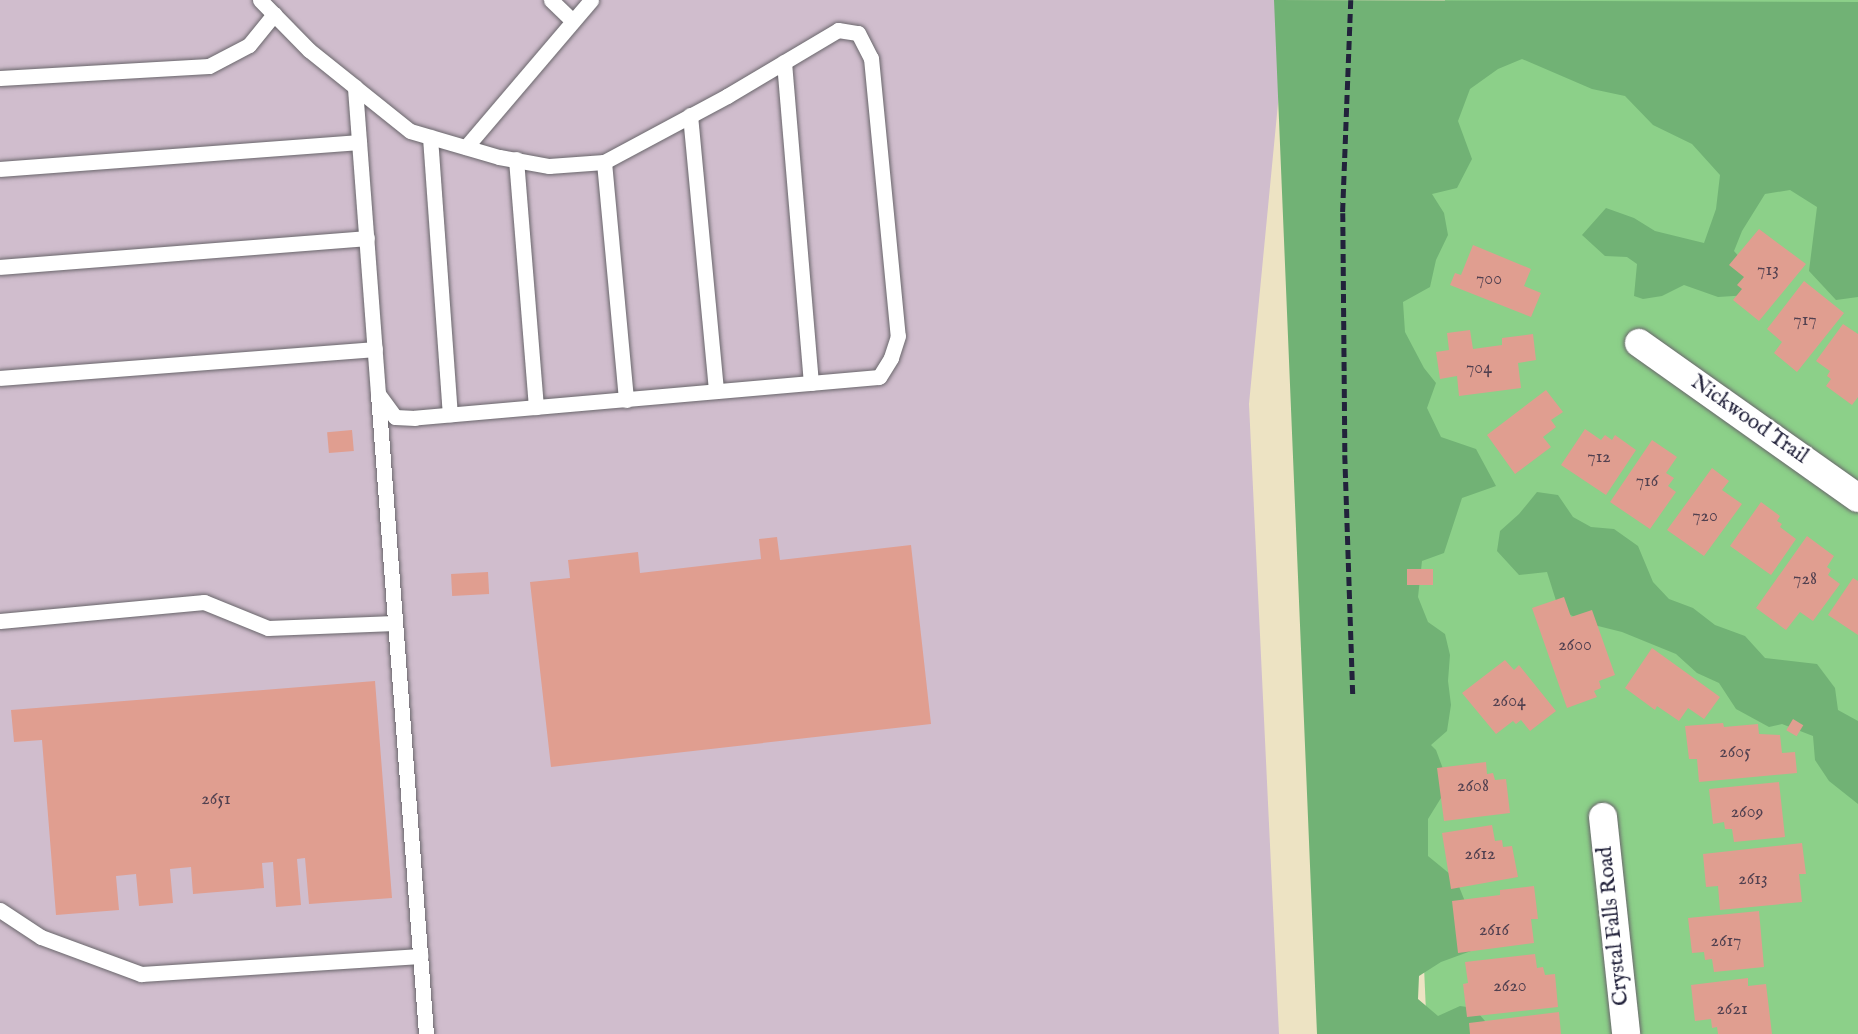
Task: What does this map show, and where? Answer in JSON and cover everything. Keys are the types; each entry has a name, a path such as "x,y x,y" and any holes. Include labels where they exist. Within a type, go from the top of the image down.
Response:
{"street":[{"name":"Nickwood Trail","path":"1640,343 1858,498"},
{"name":"Crystal Falls Road","path":"1603,817 1626,1034"}],"lane":[{"path":"261,0 309,50 410,131 466,147 549,166 604,162 838,30 858,33 871,58 898,336 891,358 879,377 626,400 395,417 378,394"},
{"path":"551,0 573,21"},
{"path":"466,147 591,0"},
{"path":"0,78 208,66 249,45 274,15"},
{"path":"784,62 811,383"},
{"path":"355,87 426,1034"},
{"path":"690,115 716,391"},
{"path":"430,137 450,414"},
{"path":"0,169 359,142"},
{"path":"516,159 536,407"},
{"path":"604,162 626,400"},
{"path":"0,267 367,238"},
{"path":"0,378 375,349"},
{"path":"0,621 204,602 268,628 395,623"},
{"path":"0,910 41,937 141,974 420,957"}],"shaded area":[{"path":"0,0 1288,0 1249,404 1279,1034 0,1034"}],"green space":[{"path":"1274,0 1858,2 1858,297 1836,300 1809,271 1817,207 1790,190 1765,194 1742,231 1734,251 1750,269 1749,295 1718,297 1684,285 1662,296 1643,299 1634,296 1637,264 1627,257 1605,256 1582,235 1606,208 1634,218 1655,231 1704,243 1716,209 1720,175 1692,144 1653,125 1625,96 1592,89 1522,59 1498,69 1470,89 1458,121 1472,159 1457,188 1432,194 1444,213 1448,235 1436,260 1430,287 1403,302 1405,332 1424,368 1436,383 1427,408 1441,437 1476,449 1496,486 1462,498 1444,553 1422,561 1418,597 1428,622 1445,634 1450,655 1448,681 1451,705 1447,731 1431,745 1436,750 1449,785 1428,819 1428,856 1456,879 1466,904 1463,934 1471,951 1441,962 1419,976 1418,999 1438,1016 1460,1006 1474,1008 1485,1021 1483,1034 1317,1034"},
{"path":"1445,0 1858,0 1858,1034 1427,1034 1395,321"},
{"path":"1537,492 1558,495 1573,517 1591,527 1614,529 1638,546 1653,582 1669,599 1693,608 1715,625 1745,636 1765,658 1817,664 1835,688 1838,710 1858,721 1858,804 1829,781 1815,760 1813,736 1782,724 1769,727 1736,709 1719,683 1697,673 1676,654 1622,632 1582,622 1558,607 1547,572 1519,575 1497,551 1500,531 1519,514"}],"building":[{"path":"1759,229 1806,264 1759,321 1733,300 1742,289 1737,285 1744,277 1729,265"},
{"path":"1473,245 1531,269 1524,286 1541,293 1531,317 1450,285 1455,273 1461,275"},
{"path":"1804,281 1844,313 1797,372 1774,353 1782,342 1767,329"},
{"path":"1843,324 1858,334 1858,397 1852,405 1826,386 1831,379 1827,376 1830,371 1816,361"},
{"path":"1470,330 1473,349 1502,345 1502,338 1533,334 1536,360 1518,363 1521,388 1459,396 1457,376 1440,379 1436,352 1449,350 1447,333"},
{"path":"1546,390 1563,412 1551,420 1556,427 1543,437 1551,447 1515,474 1487,435"},
{"path":"1585,429 1601,440 1605,435 1612,440 1615,435 1636,450 1606,495 1561,465"},
{"path":"352,430 354,451 329,453 327,432"},
{"path":"1652,440 1677,457 1666,473 1674,478 1668,486 1676,492 1650,529 1610,502"},
{"path":"1712,468 1729,481 1722,490 1742,504 1704,556 1667,530"},
{"path":"1761,502 1780,516 1777,521 1782,524 1780,527 1796,539 1771,575 1730,546"},
{"path":"1807,536 1834,556 1827,567 1831,570 1828,575 1840,584 1813,621 1800,612 1786,630 1756,608"},
{"path":"777,537 780,560 911,545 931,724 551,767 530,582 570,578 568,560 638,552 640,573 761,559 759,539"},
{"path":"1407,569 1433,569 1433,585 1407,585"},
{"path":"488,572 489,594 452,596 451,574"},
{"path":"1853,578 1858,581 1858,635 1828,615"},
{"path":"1564,597 1571,617 1592,610 1615,675 1599,681 1601,688 1594,691 1597,697 1567,708 1532,608"},
{"path":"1652,648 1720,697 1704,719 1688,708 1679,721 1657,706 1655,710 1625,688"},
{"path":"1505,660 1514,670 1519,665 1556,711 1530,731 1521,720 1516,724 1513,721 1496,734 1462,693"},
{"path":"375,681 392,898 309,904 305,858 297,859 301,905 276,907 273,862 262,863 264,888 193,894 191,867 170,869 173,903 139,906 136,874 116,876 119,910 56,915 42,740 14,742 11,710"},
{"path":"1793,719 1803,725 1797,736 1786,730"},
{"path":"1723,723 1724,727 1758,724 1759,734 1780,735 1782,753 1795,752 1797,773 1699,782 1697,759 1689,759 1685,726"},
{"path":"1486,762 1487,774 1493,773 1495,780 1506,779 1510,813 1444,821 1437,768"},
{"path":"1779,782 1785,837 1734,842 1732,829 1725,829 1724,822 1713,824 1709,789"},
{"path":"1492,825 1495,841 1502,840 1503,847 1512,846 1518,877 1451,889 1442,833"},
{"path":"1802,843 1806,874 1799,874 1802,902 1720,910 1718,886 1706,887 1703,854"},
{"path":"1534,886 1538,919 1531,919 1534,943 1458,953 1452,901 1500,895 1500,890"},
{"path":"1759,911 1764,967 1714,972 1712,959 1705,960 1704,952 1692,953 1688,918"},
{"path":"1535,954 1537,968 1543,967 1545,975 1555,974 1558,1007 1467,1017 1463,984 1468,983 1465,962"},
{"path":"1748,978 1748,986 1766,984 1772,1034 1718,1034 1717,1027 1712,1028 1711,1019 1695,1021 1691,985"},
{"path":"1559,1012 1561,1034 1470,1034 1469,1023"}],"railway":[{"path":"1351,0 1343,213 1345,455 1353,695"}]}
